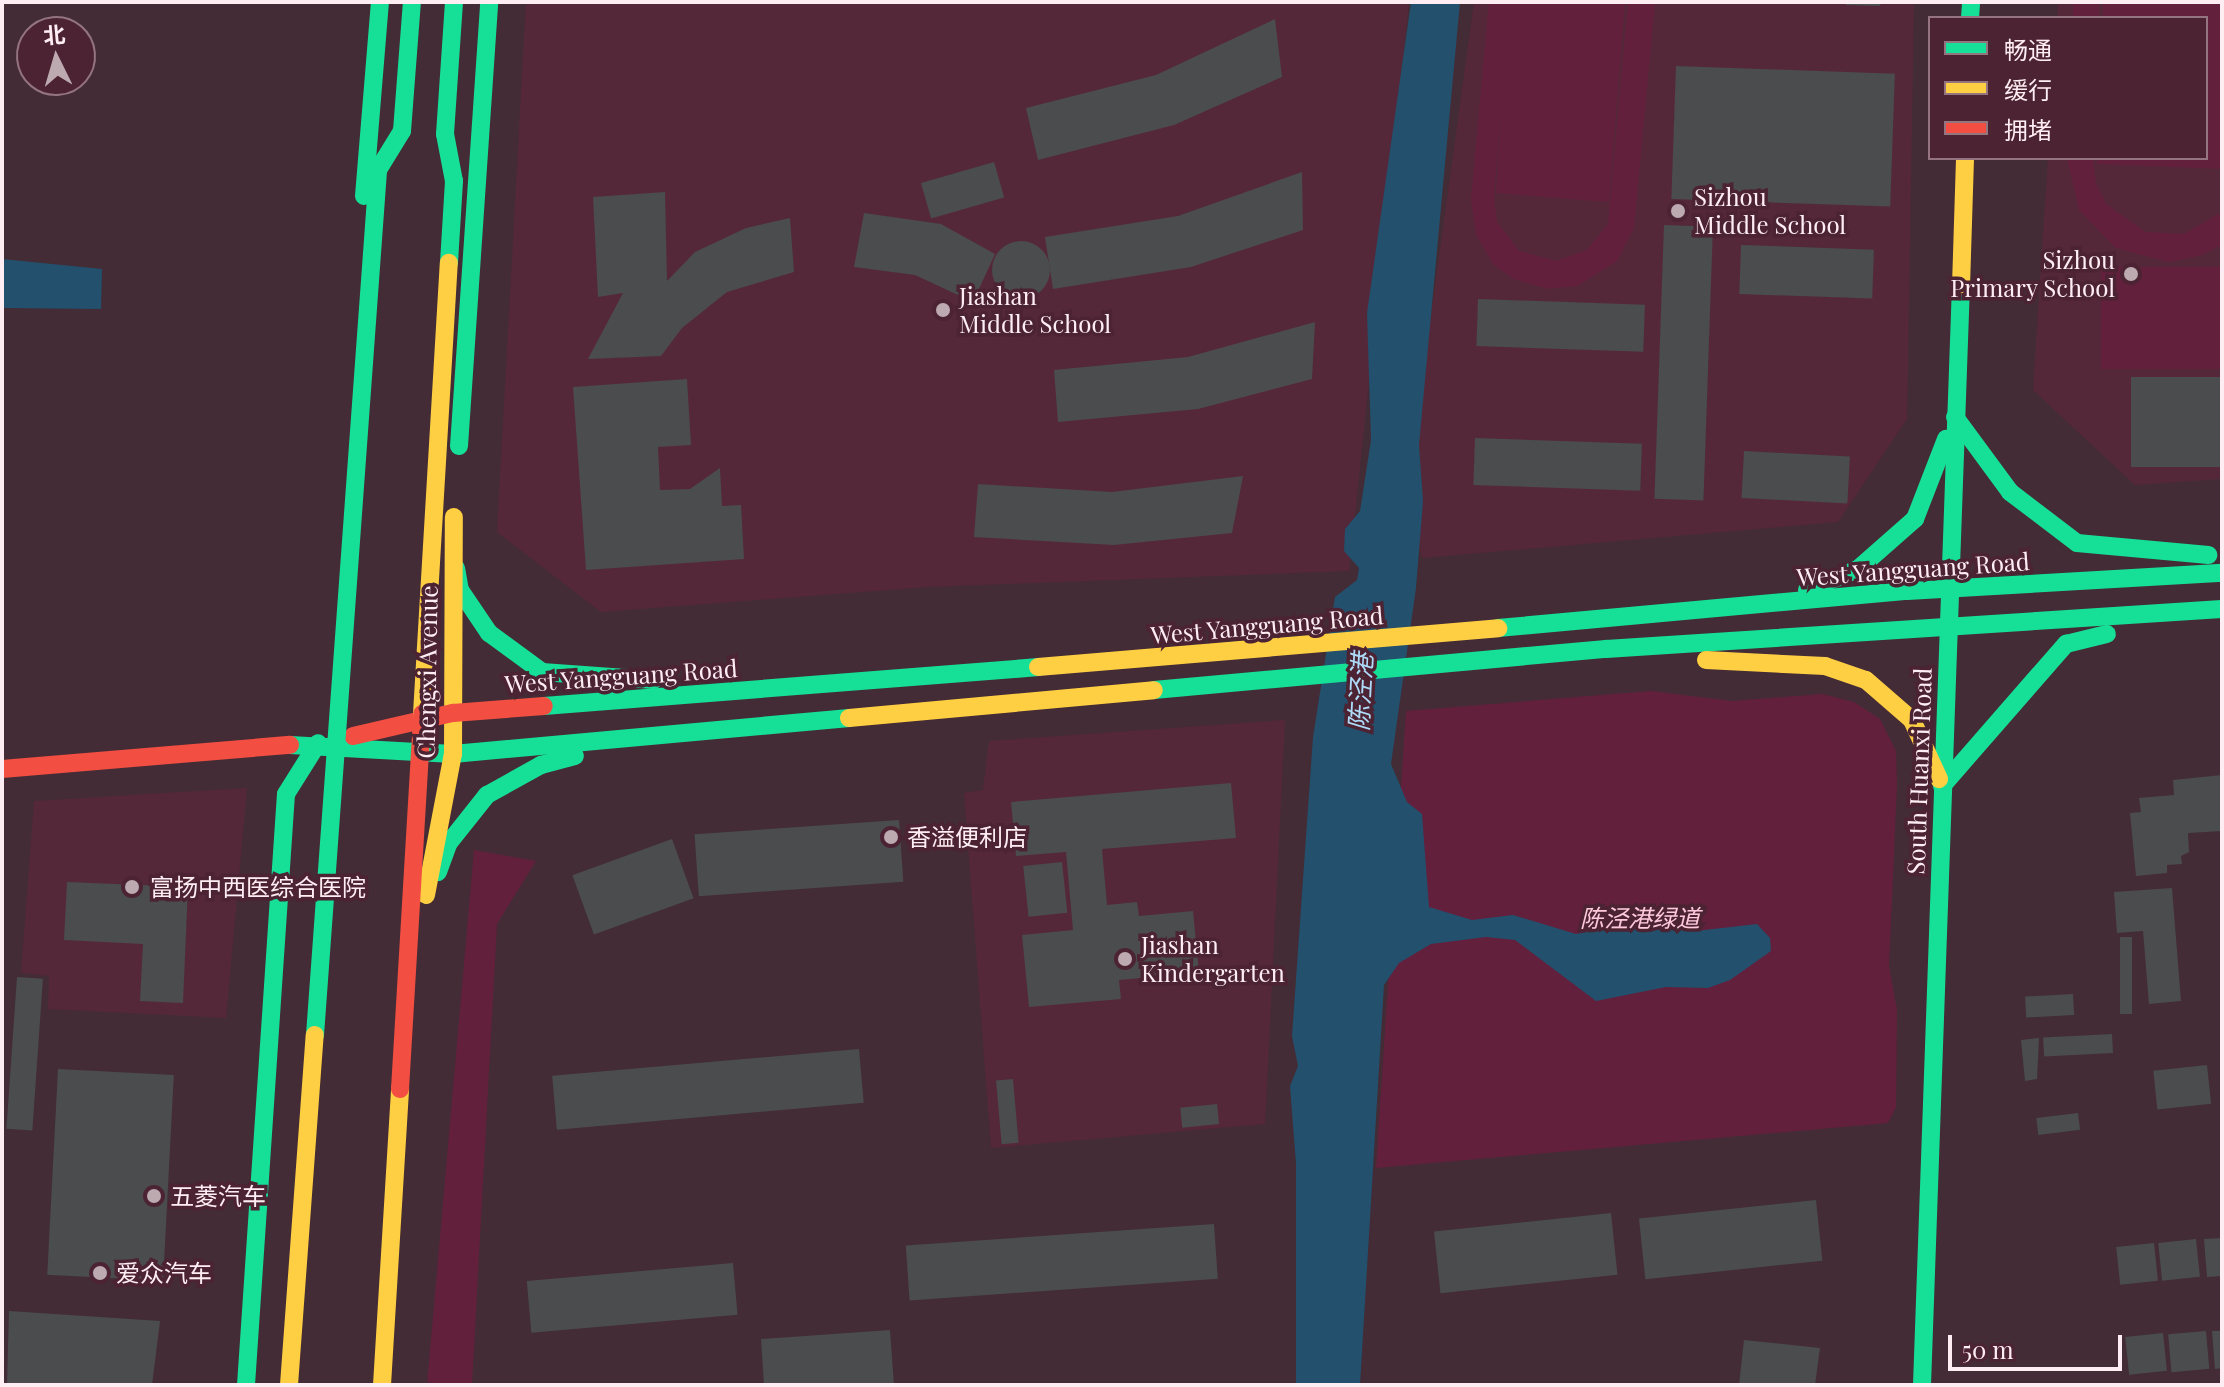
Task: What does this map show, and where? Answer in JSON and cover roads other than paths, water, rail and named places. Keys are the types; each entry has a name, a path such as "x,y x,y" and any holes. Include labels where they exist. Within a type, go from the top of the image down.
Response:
{"main road":[{"path":"308,1385 340,908 318,743 380,2"},
{"path":"289,1385 378,170 402,131 412,2"},
{"path":"382,1385 454,181 445,134 454,2"},
{"name":"Chengxi Avenue","path":"367,1385 380,1207 420,924 453,754 452,547 489,2"},
{"name":"South Huanxi Road","path":"1922,1385 1965,160"},
{"path":"1955,417 2010,492 2077,543 2222,559"},
{"path":"1779,602 1858,569 1915,519 1955,417"},
{"path":"452,547 460,590 489,633 542,672 749,691"},
{"name":"West Yangguang Road","path":"2,769 318,743 453,713 1427,636 1779,602 2222,573"},
{"name":"West Yangguang Road","path":"318,743 453,754 1424,664 2222,609"},
{"path":"1661,647 1720,664 1825,666 1866,680 1892,698 1912,720 1942,786 2066,644 2196,613"},
{"path":"420,924 448,844 487,795 541,765 646,736"},
{"path":"246,1385 286,794 318,743"}],"water":[{"name":"陈泾港","path":"1411,2 1460,2 1419,445 1423,501 1416,588 1391,764 1407,802 1422,814 1429,907 1472,920 1513,915 1576,934 1657,918 1696,931 1757,924 1770,938 1771,951 1730,980 1708,988 1666,987 1596,1001 1515,940 1486,937 1431,944 1399,963 1384,985 1360,1385 1296,1385 1296,1164 1290,1086 1298,1066 1292,1036 1313,737 1335,597 1357,580 1359,568 1344,551 1345,529 1360,511 1371,440 1367,313"},
{"path":"2,259 102,269 101,309 2,308"}],"place":[{"name":"Sizhou Middle School","path":"1678,211"},
{"name":"Sizhou Primary School","path":"2131,274"},
{"name":"Jiashan Middle School","path":"943,310"},
{"name":"香溢便利店","path":"891,837"},
{"name":"富扬中西医综合医院","path":"132,887"},
{"name":"Jiashan Kindergarten","path":"1125,959"},
{"name":"五菱汽车","path":"154,1196"},
{"name":"爱众汽车","path":"100,1273"}],"park label":[{"name":"陈泾港绿道","path":"1640,918"}]}
